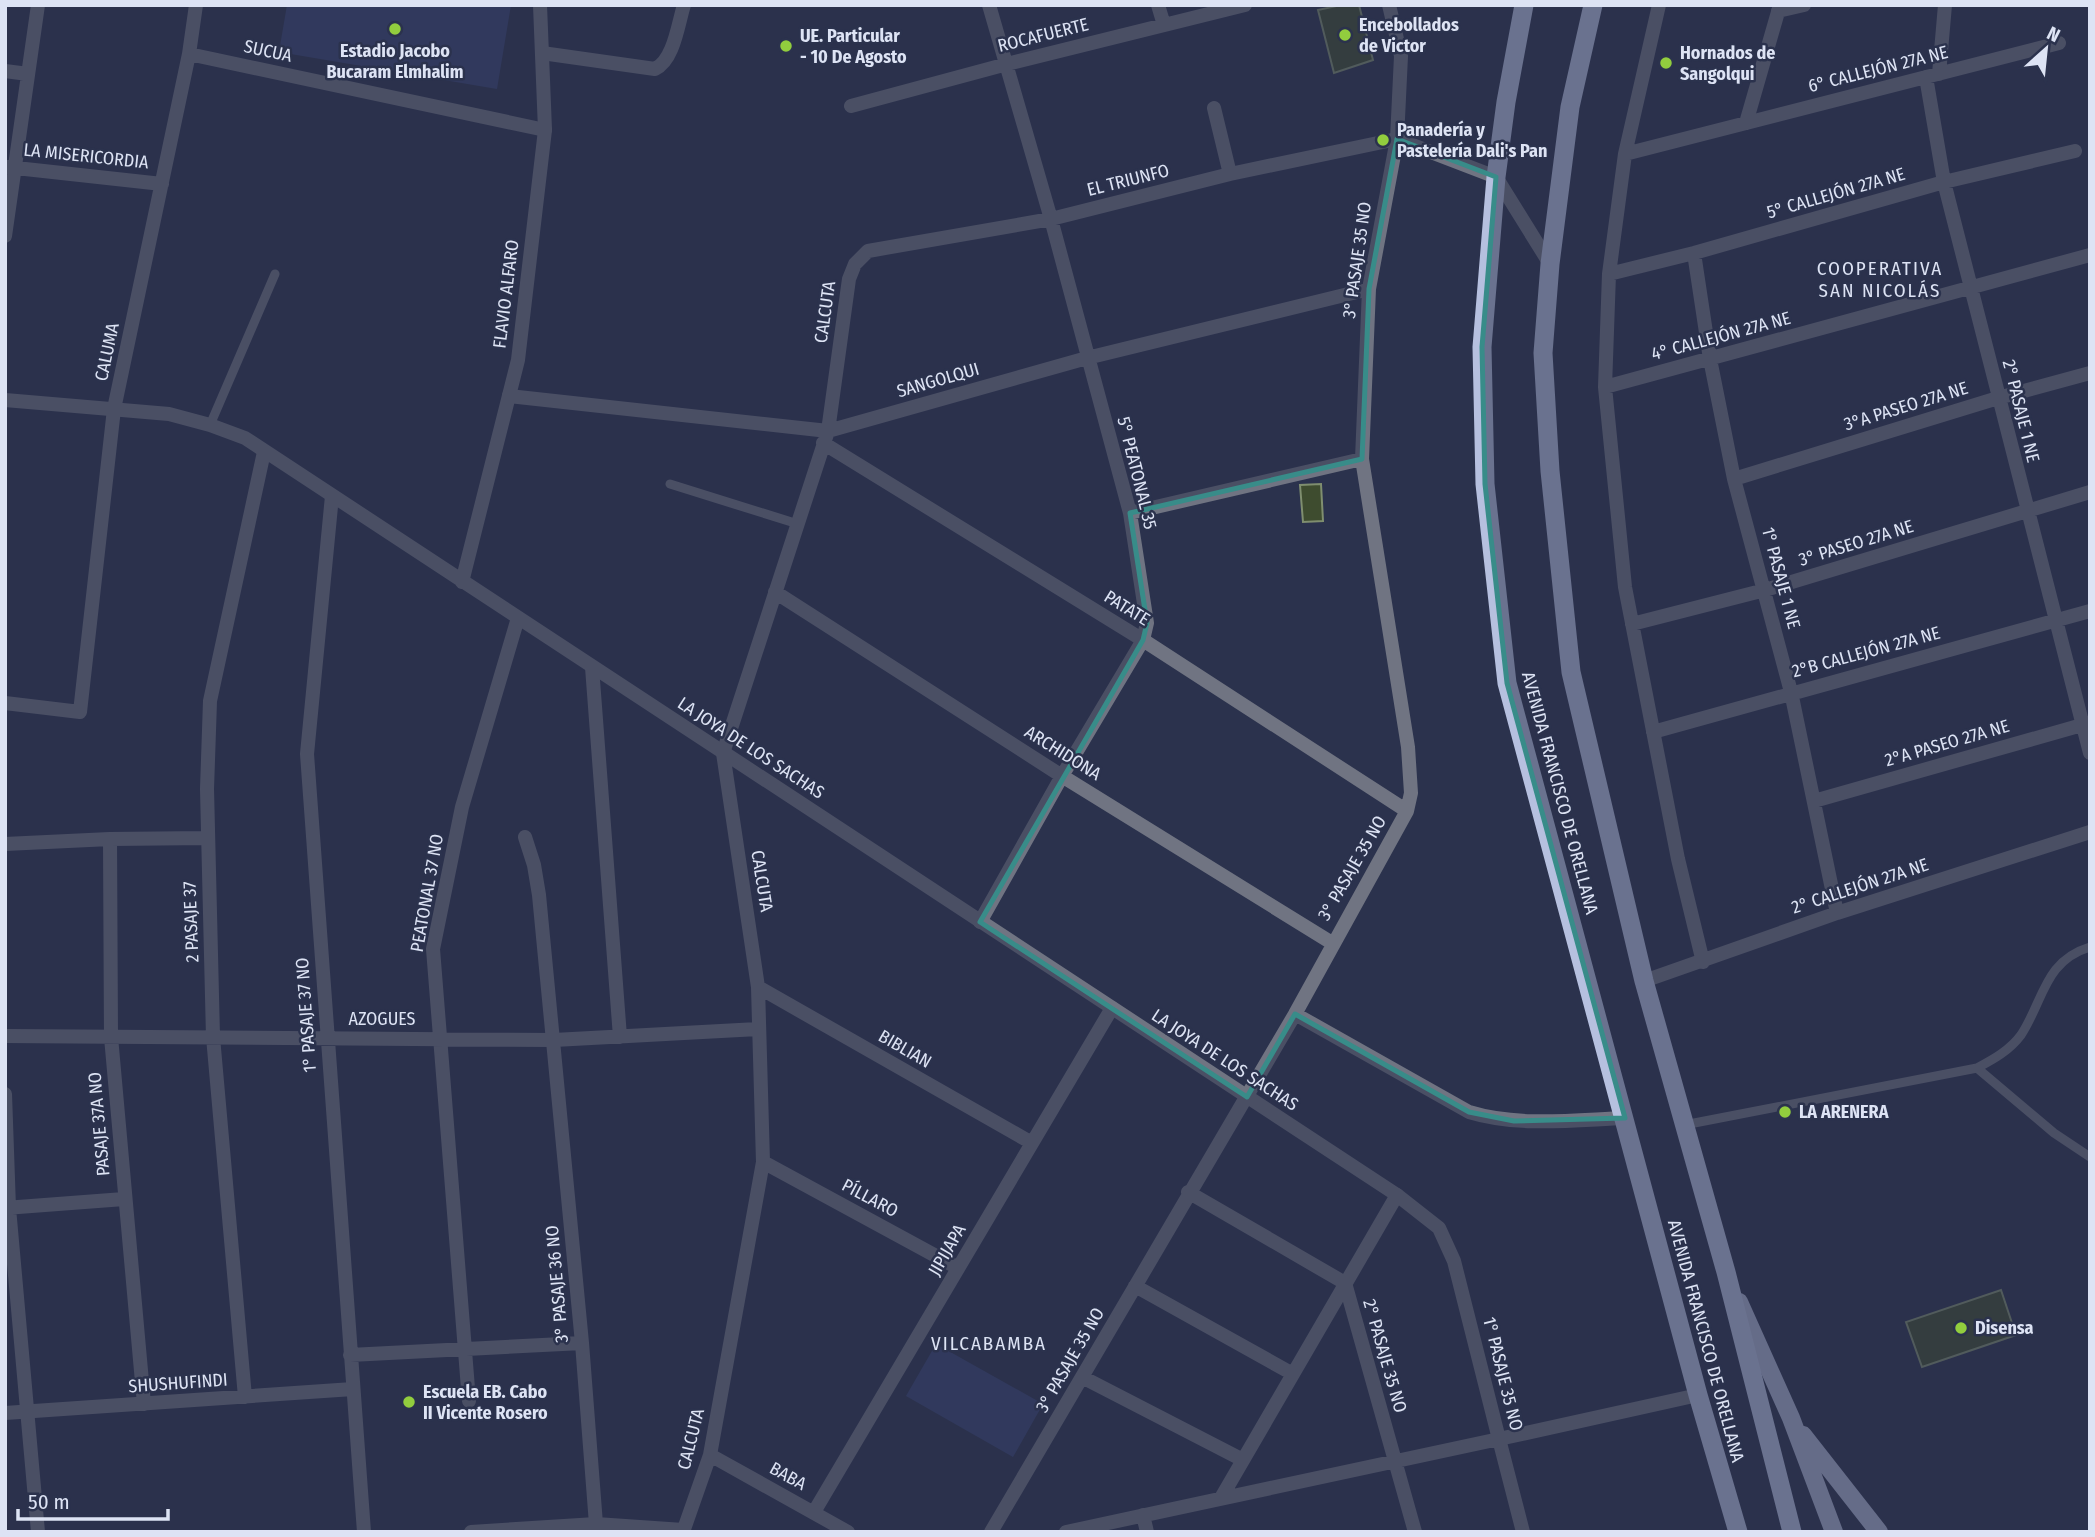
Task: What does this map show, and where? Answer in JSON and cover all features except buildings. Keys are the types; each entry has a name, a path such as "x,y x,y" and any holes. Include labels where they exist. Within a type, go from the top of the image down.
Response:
{"highway":[{"name":"AVENIDA FRANCISCO DE ORELLANA","path":"1524,5 1506,102 1496,177 1482,347 1485,484 1507,683 1698,1395 1738,1532"},
{"name":"AVENIDA FRANCISCO DE ORELLANA","path":"1593,5 1570,107 1550,264 1543,353 1550,471 1571,673 1644,981 1727,1272 1792,1532"}],"main road":[{"name":"AVENIDA FRANCISCO DE ORELLANA","path":"1727,1272 1791,1418 1834,1532"},
{"path":"1791,1418 1879,1532"}],"street":[{"path":"5,236 9,167 28,74 38,5"},
{"name":"CALUMA","path":"5,703 80,712 114,409 189,54 196,5"},
{"name":"FLAVIO ALFARO","path":"463,582 518,360 545,130 540,5"},
{"path":"542,53 655,69 663,65 668,57 684,5"},
{"name":"5° PEATONAL 35","path":"989,5 1051,219 1129,513 1146,623 1143,640"},
{"path":"1158,5 1164,25"},
{"name":"ROCAFUERTE","path":"851,106 1245,5"},
{"name":"3° PASAJE 35 NO","path":"990,1532 1188,1192 1247,1097 1407,811 1411,793 1408,747 1362,459 1369,289 1397,139 1401,55 1389,5"},
{"path":"1659,5 1625,154 1609,274 1605,387 1632,624 1678,859 1703,962"},
{"path":"1746,123 1779,8 1804,5"},
{"name":"2° PASAJE 1 NE","path":"1945,5 1932,75 1944,182 2027,512 2086,723 2090,753"},
{"name":"6° CALLEJÓN 27A NE","path":"1625,154 2059,43"},
{"name":"SUCUA","path":"189,54 545,130"},
{"path":"5,71 28,74"},
{"path":"1214,108 1230,174"},
{"path":"1397,139 1496,177 1550,264"},
{"name":"EL TRIUNFO","path":"868,251 1051,219 1230,174 1397,139"},
{"name":"5° CALLEJÓN 27A NE","path":"1609,274 1694,253 1944,182 2075,151"},
{"name":"LA MISERICORDIA","path":"9,167 162,184"},
{"name":"CALCUTA","path":"683,1531 710,1455 763,1162 758,987 723,753 826,437 849,279 855,264 868,251"},
{"name":"1° PASAJE 1 NE","path":"1694,253 1710,359 1734,479 1791,692 1837,913"},
{"name":"4° CALLEJÓN 27A NE","path":"1605,387 2090,255"},
{"name":"SANGOLQUI","path":"509,396 826,437 1087,358 1369,289"},
{"name":"3°A PASEO 27A NE","path":"1734,479 1998,398 2090,373"},
{"name":"LA JOYA DE LOS SACHAS","path":"5,400 169,414 246,438 1397,1195 1439,1228"},
{"name":"PATATE","path":"826,437 1407,811"},
{"name":"2 PASAJE 37","path":"245,1397 213,1037 208,838 209,701 264,452"},
{"path":"1129,513 1362,459"},
{"name":"3° PASEO 27A NE","path":"1632,624 1765,590 2090,492"},
{"name":"1° PASAJE 37 NO","path":"332,496 307,754 363,1532"},
{"name":"ARCHIDONA","path":"775,592 1062,776 1332,943"},
{"name":"2°B CALLEJÓN 27A NE","path":"1653,732 2090,611"},
{"name":"PEATONAL 37 NO","path":"469,1401 433,949 462,807 518,618"},
{"path":"980,922 1143,640"},
{"path":"592,667 620,1037"},
{"name":"2°A PASEO 27A NE","path":"1814,801 2086,723"},
{"name":"2° CALLEJÓN 27A NE","path":"1644,981 1837,913 2090,832"},
{"name":"3° PASAJE 36 NO","path":"525,837 534,865 539,895 554,1040 596,1524"},
{"path":"5,844 208,838"},
{"name":"PASAJE 37A NO","path":"110,839 111,1037 144,1404"},
{"name":"BIBLIAN","path":"758,987 1032,1143"},
{"name":"JIPIJAPA","path":"814,1513 1112,1008"},
{"path":"1294,1014 1480,1116 1514,1121 1625,1118"},
{"name":"AZOGUES","path":"5,1035 554,1040 758,1029"},
{"path":"5,1094 7,1208 38,1532"},
{"name":"PÍLLARO","path":"763,1162 958,1268"},
{"name":"2° PASAJE 35 NO","path":"1188,1192 1345,1283 1415,1532"},
{"path":"1221,1498 1397,1195"},
{"path":"7,1208 124,1199"},
{"name":"1° PASAJE 35 NO","path":"1439,1228 1454,1261 1523,1532"},
{"path":"1135,1286 1293,1374"},
{"path":"350,1355 582,1343"},
{"path":"1082,1377 1243,1460"},
{"name":"SHUSHUFINDI","path":"5,1413 353,1389"},
{"path":"1066,1532 1698,1395"},
{"name":"BABA","path":"710,1455 848,1532"},
{"path":"1143,1515 1147,1532"},
{"path":"471,1532 596,1524 683,1531"}],"lane":[{"path":"210,425 275,274"},
{"path":"670,484 798,524"},
{"path":"1684,1125 1977,1068 2002,1054 2020,1036 2056,968 2067,956 2090,947"},
{"path":"1977,1068 2054,1133 2090,1157"}],"highlighted area":[{"path":"1397,139 1496,177 1482,347 1485,484 1507,683 1625,1118 1514,1121 1469,1112 1295,1014 1247,1097 980,922 1143,640 1147,623 1130,513 1362,459 1369,289"}],"shaded area":[{"name":"Estadio Jacobo Bucaram Elmhalim","path":"287,5 511,5 497,89 279,52"},
{"path":"936,1344 1043,1404 1013,1457 906,1396"}],"place":[{"name":"Estadio Jacobo Bucaram Elmhalim","path":"395,29"},
{"name":"Encebollados de Victor","path":"1345,35"},
{"name":"UE. Particular - 10 De Agosto","path":"786,46"},
{"name":"Hornados de Sangolqui","path":"1666,63"},
{"name":"Panadería y Pastelería Dali's Pan","path":"1383,140"},
{"name":"LA ARENERA","path":"1785,1112"},
{"name":"Disensa","path":"1961,1328"},
{"name":"Escuela EB. Cabo II Vicente Rosero","path":"409,1402"}],"district":[{"name":"COOPERATIVA SAN NICOLÁS","path":"1880,279"},
{"name":"VILCABAMBA","path":"989,1343"}]}
